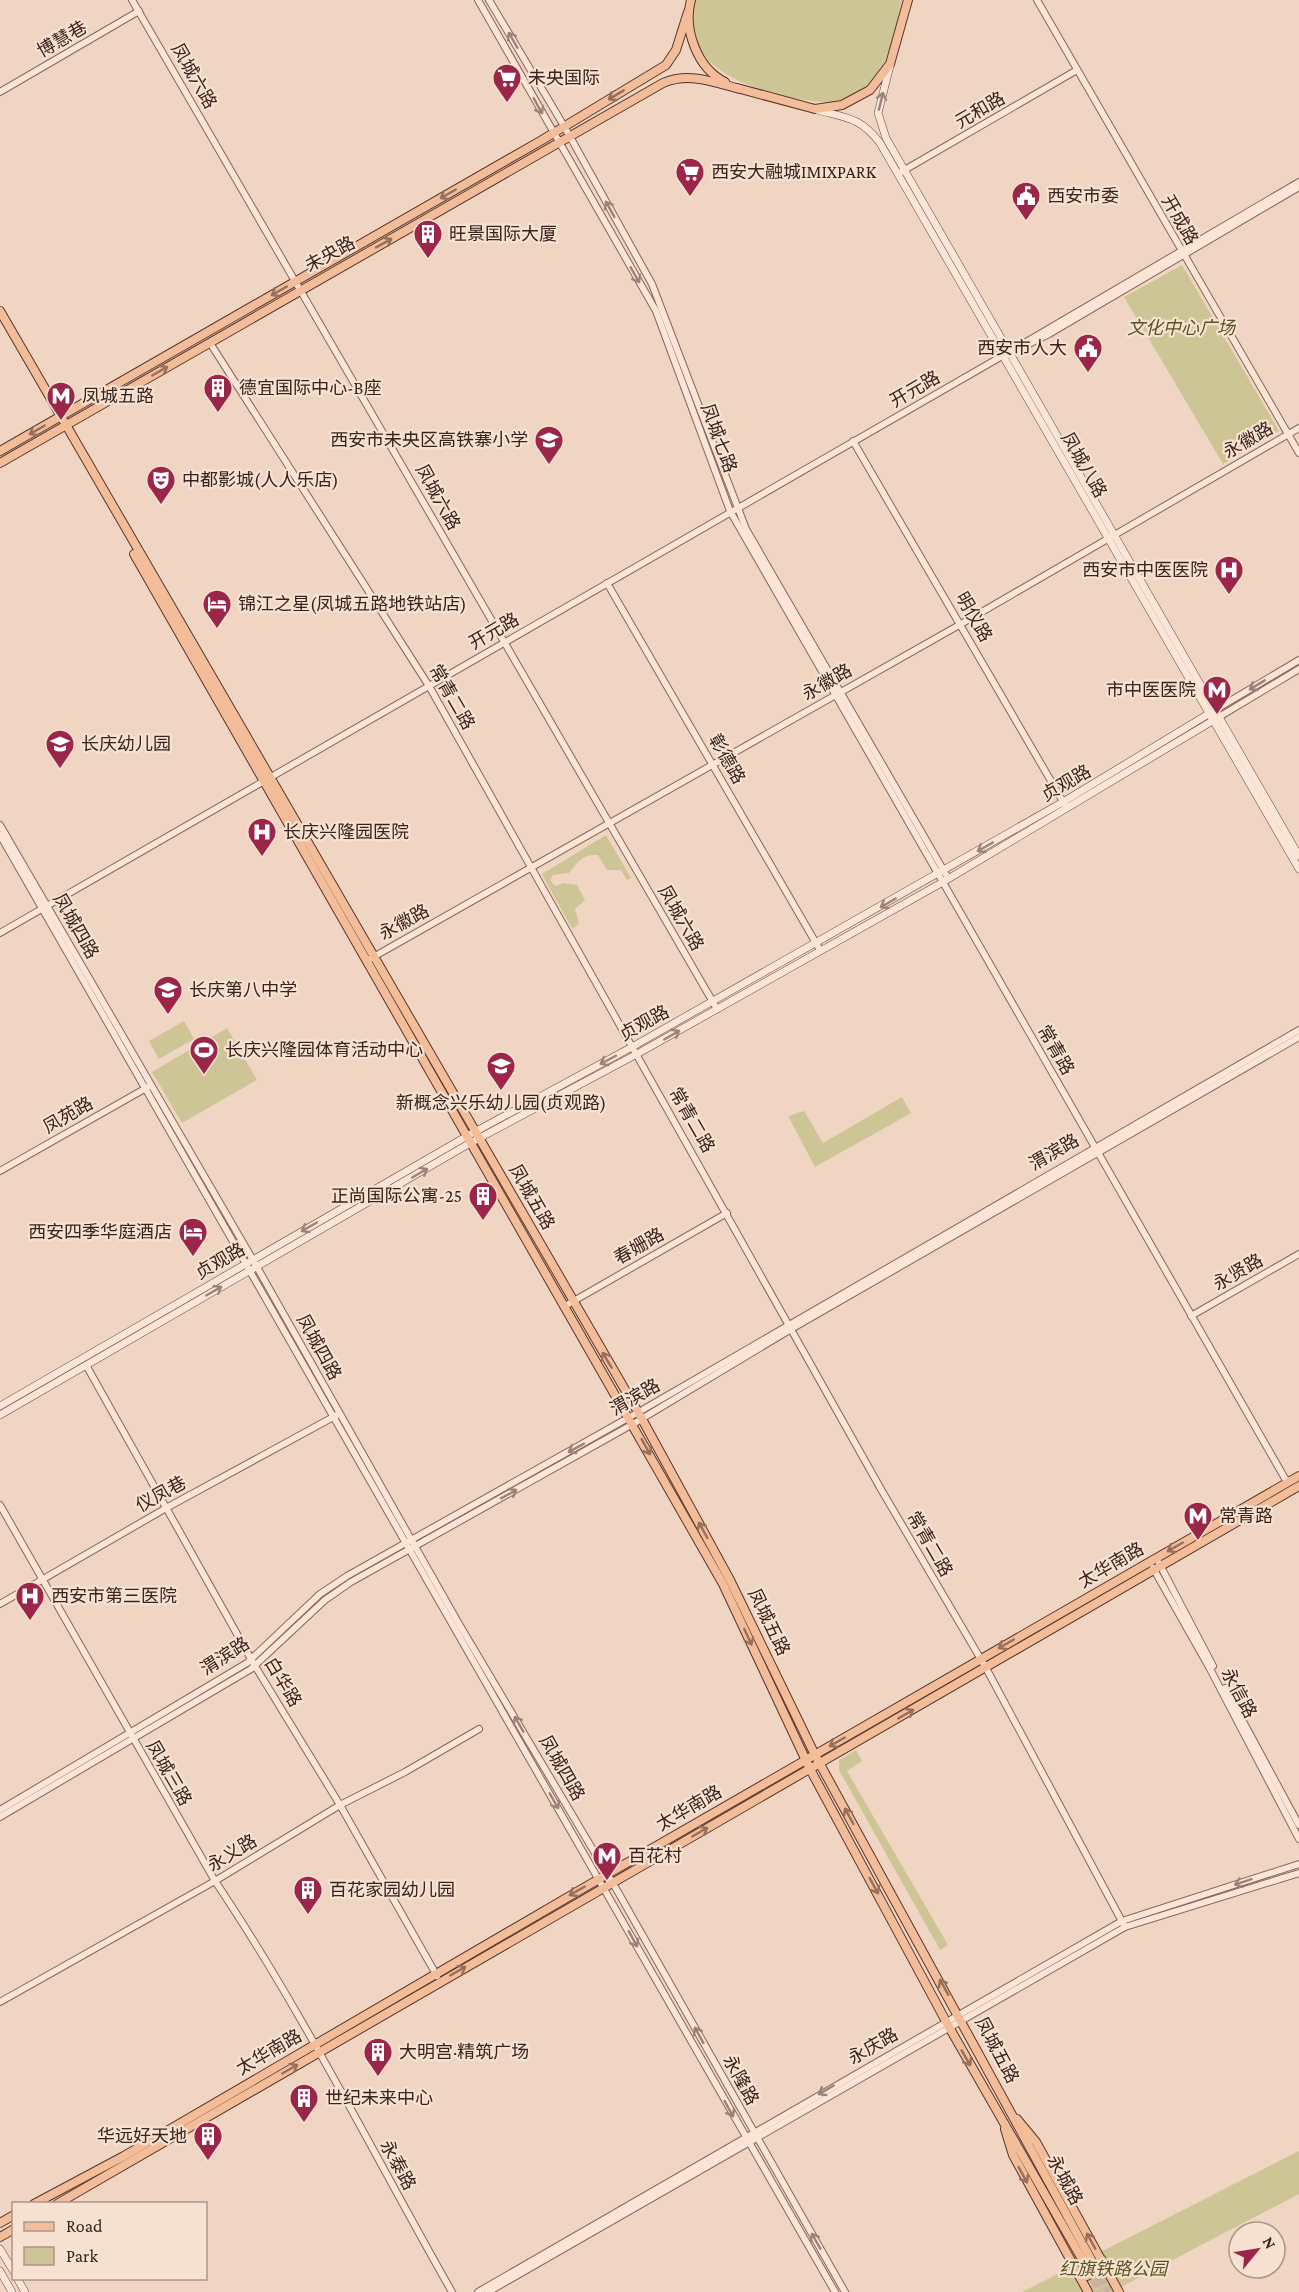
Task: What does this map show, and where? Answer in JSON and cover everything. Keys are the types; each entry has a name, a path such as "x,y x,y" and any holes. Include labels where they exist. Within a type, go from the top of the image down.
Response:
{"main road":[{"path":"691,0 688,12 692,39 701,59 718,78 740,89 815,109 842,105 870,90 891,64 908,0"},
{"name":"未央路","path":"0,463 210,343 299,285 666,65 676,50 688,12"},
{"name":"凤城八路","path":"891,64 878,113 901,173"},
{"name":"未央路","path":"0,451 678,77 698,78 740,89"},
{"name":"凤城八路","path":"815,109 857,121 867,127 901,173 1008,354 1215,716 1299,855"},
{"name":"凤城五路","path":"0,311 58,418"},
{"name":"凤城五路","path":"0,322 64,426 568,1304 723,1584 808,1765 1002,2120"},
{"name":"凤城八路","path":"1215,716 1299,869"},
{"name":"贞观路","path":"0,1406 632,1047 715,1005 945,880 1065,805 1215,716"},
{"name":"贞观路","path":"818,947 941,872 1065,805"},
{"name":"贞观路","path":"474,1137 637,1054 715,1005"},
{"name":"贞观路","path":"0,1415 251,1265"},
{"name":"凤城五路","path":"568,1304 640,1416 730,1580 815,1755 961,2017 1011,2112"},
{"name":"太华南路","path":"438,1978 609,1886 808,1765 815,1755 979,1659 1294,1487 1299,1475"},
{"name":"太华南路","path":"60,2202 438,1978 602,1877 808,1765 820,1764 986,1668 1155,1564"},
{"name":"太华南路","path":"38,2202 316,2049"},
{"name":"永城路","path":"1011,2112 1023,2139 1094,2263"},
{"path":"1002,2120 1013,2156 1088,2292"},
{"name":"永城路","path":"1002,2120 1094,2263"},
{"path":"0,2249 12,2269"},
{"path":"1076,2271 1082,2276 1087,2276 1101,2268 1094,2263"},
{"path":"1094,2263 1118,2292"},
{"path":"0,2271 12,2292"},
{"path":"1111,2292 1118,2292"}],"street":[{"name":"凤城六路","path":"132,0 715,1005"},
{"name":"凤城七路","path":"478,0 656,311 733,509 945,880"},
{"name":"凤城七路","path":"489,0 570,136 663,307 733,509"},
{"name":"开成路","path":"1037,0 1299,453"},
{"name":"博慧巷","path":"0,92 139,11"},
{"name":"元和路","path":"901,173 1077,70"},
{"name":"开元路","path":"0,933 733,509 1008,354 1299,182"},
{"name":"开元路","path":"1182,252 1299,187"},
{"name":"常青二路","path":"210,343 429,686 986,1668 1124,1924"},
{"name":"永徽路","path":"370,959 961,624 1299,428"},
{"name":"明仪路","path":"853,441 1065,805"},
{"name":"彰德路","path":"607,583 818,947"},
{"name":"贞观路","path":"1215,716 1299,660"},
{"name":"贞观路","path":"1215,716 1299,669"},
{"name":"凤城四路","path":"0,825 336,1415 609,1886"},
{"name":"凤城四路","path":"0,835 45,907"},
{"name":"常青路","path":"945,880 1191,1316 1294,1487"},
{"name":"渭滨路","path":"0,1810 253,1663 320,1594 347,1576 412,1544 640,1416 791,1325 1299,1030"},
{"name":"渭滨路","path":"1096,1149 1299,1037"},
{"name":"凤苑路","path":"0,1171 149,1086"},
{"name":"春姗路","path":"568,1304 727,1213"},
{"name":"永贤路","path":"1191,1316 1299,1254"},
{"name":"白华路","path":"86,1365 168,1507 253,1663 340,1805 438,1978"},
{"name":"仪凤巷","path":"0,1604 168,1507 336,1415"},
{"name":"凤城三路","path":"0,1504 214,1881 246,1928 316,2049"},
{"name":"永信路","path":"1155,1564 1299,1825"},
{"name":"永信路","path":"1155,1564 1299,1839"},
{"name":"永义路","path":"0,2002 214,1881 340,1805 405,1772 479,1729"},
{"name":"渭滨路","path":"0,1817 130,1735"},
{"name":"永庆路","path":"489,2292 755,2135 1124,1924 1299,1864"},
{"name":"永庆路","path":"1124,1924 1299,1873"},
{"name":"永隆路","path":"609,1886 845,2292"},
{"name":"永隆路","path":"609,1886 747,2140 835,2292"},
{"name":"永泰路","path":"316,2049 452,2292"},
{"name":"永庆路","path":"478,2292 747,2140"}],"green space":[{"path":"696,0 902,0 891,45 876,76 859,93 837,101 825,102 760,89 727,75 713,65 703,53 696,38 693,20"},
{"name":"文化中心广场","path":"1182,265 1279,431 1223,464 1124,297"},
{"path":"606,835 631,878 627,880 621,870 607,870 598,855 581,859 569,873 553,875 550,880 555,886 563,883 577,885 585,900 575,909 579,924 572,929 542,874"},
{"path":"184,1021 194,1039 159,1059 149,1041"},
{"name":"长庆兴隆园体育活动中心","path":"227,1028 257,1080 182,1123 152,1072"},
{"path":"902,1097 911,1113 815,1167 788,1116 804,1111 823,1143"},
{"path":"856,1750 862,1761 847,1771 948,1945 940,1950 839,1770 839,1760"},
{"name":"红旗铁路公园","path":"1299,2151 1299,2194 1249,2220 1227,2220 1227,2232 1123,2286 1117,2292 1022,2292"}],"tunnel":[{"path":"1095,2266 1109,2292"},
{"path":"1088,2269 1100,2292"}],"place":[{"name":"未央国际","path":"507,104"},
{"name":"西安大融城IMIXPARK","path":"690,198"},
{"name":"西安市委","path":"1026,222"},
{"name":"旺景国际大厦","path":"428,260"},
{"name":"西安市人大","path":"1088,374"},
{"name":"德宜国际中心-B座","path":"218,414"},
{"name":"凤城五路","path":"61,422"},
{"name":"西安市未央区高铁寨小学","path":"549,466"},
{"name":"中都影城(人人乐店)","path":"161,506"},
{"name":"西安市中医医院","path":"1229,596"},
{"name":"锦江之星(凤城五路地铁站店)","path":"217,630"},
{"name":"市中医医院","path":"1217,716"},
{"name":"长庆幼儿园","path":"60,770"},
{"name":"长庆兴隆园医院","path":"262,858"},
{"name":"长庆第八中学","path":"168,1016"},
{"name":"长庆兴隆园体育活动中心","path":"204,1076"},
{"name":"新概念兴乐幼儿园(贞观路)","path":"501,1092"},
{"name":"正尚国际公寓-25","path":"483,1222"},
{"name":"西安四季华庭酒店","path":"193,1258"},
{"name":"常青路","path":"1198,1542"},
{"name":"西安市第三医院","path":"30,1622"},
{"name":"百花村","path":"607,1882"},
{"name":"百花家园幼儿园","path":"308,1916"},
{"name":"大明宫·精筑广场","path":"378,2078"},
{"name":"世纪未来中心","path":"304,2124"},
{"name":"华远好天地","path":"208,2162"}]}
